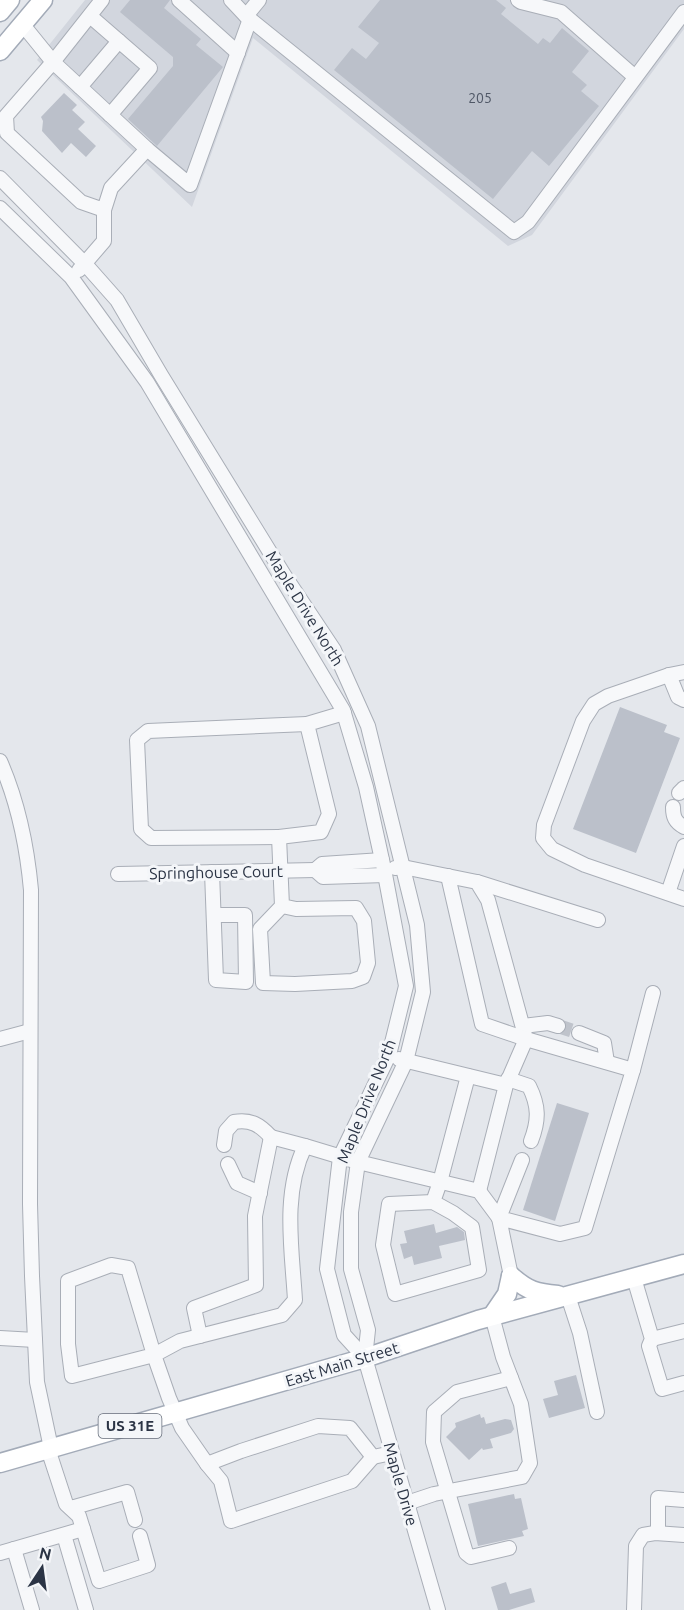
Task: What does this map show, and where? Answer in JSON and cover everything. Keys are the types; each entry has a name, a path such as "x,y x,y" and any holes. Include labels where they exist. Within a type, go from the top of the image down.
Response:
{"main road":[{"path":"0,12 10,0"},
{"path":"0,51 44,0"},
{"name":"East Main Street","path":"0,1463 365,1358 492,1316 684,1264"},
{"path":"492,1316 507,1294 511,1276 536,1293 568,1296"}],"street":[{"path":"102,0 6,116 7,133 81,202 104,210"},
{"path":"179,0 238,53"},
{"path":"231,0 248,17 514,232 528,222 684,12"},
{"path":"23,25 53,62 147,149 190,185 238,53 248,17 259,0"},
{"path":"518,0 561,12 635,77"},
{"path":"90,16 150,68 110,115"},
{"path":"80,87 119,41"},
{"path":"71,277 86,264 104,241 104,210 111,188 147,149"},
{"name":"Maple Drive North","path":"0,178 86,264 117,300 160,375 334,650 368,726 417,925 423,992 405,1061 358,1162 351,1212 351,1269 368,1330 365,1358"},
{"name":"Maple Drive North","path":"0,208 71,277 147,382 343,712 366,787 406,986 389,1055 340,1157 327,1269 344,1335 365,1358"},
{"path":"147,382 160,375"},
{"path":"269,584 284,574"},
{"path":"684,672 608,696 594,704 583,721 544,825 543,838 552,849 585,865 684,899"},
{"path":"669,675 678,696 684,700"},
{"path":"307,724 329,814 321,832 279,837 151,838 141,829 137,740 148,731 307,724 360,705"},
{"path":"0,761 8,778 19,818 28,858 31,890 30,1204 37,1382 50,1449 66,1504 79,1516 99,1581 148,1566 140,1536"},
{"path":"673,807 673,816 684,827"},
{"path":"279,837 282,906 260,929 263,982 295,984 352,981 363,977 368,963 364,921 356,908 296,909 282,906"},
{"path":"668,893 684,846"},
{"name":"Springhouse Court","path":"118,874 315,870 322,864 403,867 477,882 598,920"},
{"path":"213,872 214,915 216,980 246,982 245,915 214,915"},
{"path":"448,876 482,1023 525,1033 633,1070"},
{"path":"477,882 488,900 525,1033 507,1082 480,1191"},
{"path":"499,1218 560,1234 585,1228 633,1070 653,993"},
{"path":"525,1033 548,1023 558,1026"},
{"path":"0,1039 30,1031"},
{"path":"579,1033 604,1043 607,1062"},
{"path":"389,1055 468,1076 529,1086 537,1103 536,1129 531,1141"},
{"path":"433,1202 468,1076"},
{"path":"224,1145 226,1131 234,1122 245,1120 260,1125 272,1137 358,1162 480,1191 499,1218 511,1276"},
{"path":"200,1336 194,1308 256,1285 255,1216 272,1137"},
{"path":"305,1146 299,1160 289,1211 295,1300 282,1315 180,1341 154,1355 72,1376 68,1344 68,1281 111,1265 128,1268 154,1355 174,1413 182,1428 221,1481 231,1521 352,1481 373,1457 392,1453"},
{"path":"499,1218 522,1160"},
{"path":"228,1164 237,1183 260,1193"},
{"path":"433,1202 472,1227 479,1270 395,1294 383,1245 389,1204 433,1202"},
{"path":"634,1278 652,1339 649,1346 662,1389 684,1383"},
{"path":"568,1296 580,1333 597,1412"},
{"path":"406,1503 448,1491 522,1477 530,1462 521,1404 492,1316"},
{"path":"652,1339 684,1331"},
{"path":"0,1338 35,1340"},
{"name":"Maple Drive","path":"365,1358 438,1610"},
{"path":"509,1548 471,1557 466,1553 434,1442 434,1412 457,1392 511,1378"},
{"path":"207,1464 318,1426 350,1428 373,1457"},
{"path":"71,1508 127,1492 135,1520"},
{"path":"657,1533 658,1498 684,1500"},
{"path":"0,1553 65,1539 83,1529"},
{"path":"634,1610 636,1546 643,1535 657,1533 684,1535"},
{"path":"65,1539 63,1553 80,1610"},
{"path":"65,1539 86,1610"},
{"path":"14,1549 32,1610"}],"shaded area":[{"path":"85,0 684,0 684,29 532,235 508,246 253,38 192,207 37,60"}],"building":[{"path":"130,0 170,0 164,8 201,39 196,45 223,67 157,146 128,119 173,66 173,57 120,12"},
{"path":"380,0 496,0 506,8 501,14 538,44 543,38 550,43 562,28 589,51 572,72 587,85 581,91 599,106 549,166 532,151 493,199 334,70 352,48 366,59 379,43 358,27"},
{"path":"64,93 77,105 72,110 85,122 78,129 96,146 86,157 71,143 62,153 42,131 41,117"},
{"path":"620,707 667,725 664,732 680,738 636,853 573,829"},
{"path":"557,1103 589,1113 555,1221 523,1210"},
{"path":"434,1224 436,1233 457,1227 464,1232 465,1240 439,1246 442,1258 414,1265 412,1256 404,1259 400,1244 407,1243 404,1231"},
{"path":"576,1375 585,1408 549,1418 543,1399 558,1395 554,1381"},
{"path":"480,1414 481,1418 484,1417 486,1424 505,1419 511,1420 514,1429 511,1433 490,1439 493,1448 483,1450 482,1448 469,1460 446,1437 456,1427 455,1423"},
{"path":"514,1494 515,1499 521,1498 528,1529 522,1531 524,1536 478,1546 468,1504"},
{"path":"506,1582 510,1594 531,1588 535,1602 509,1610 498,1610 491,1587"}],"tunnel":[{"path":"558,1026 579,1033"}]}
